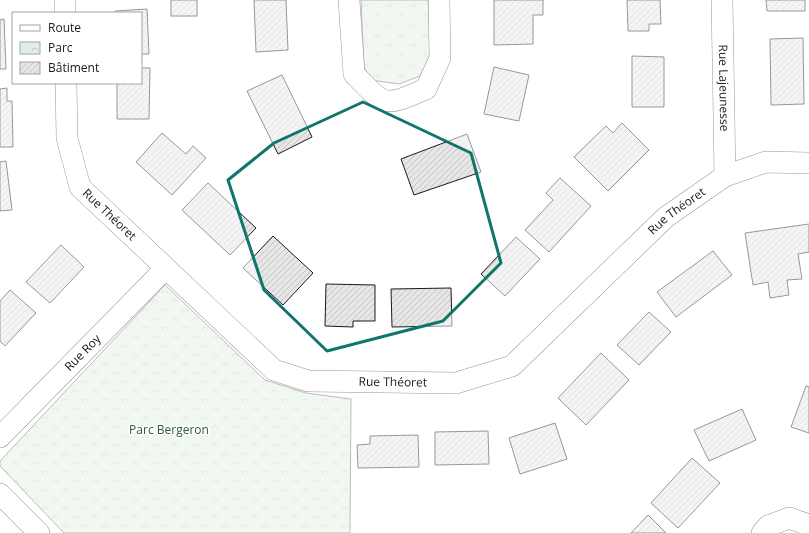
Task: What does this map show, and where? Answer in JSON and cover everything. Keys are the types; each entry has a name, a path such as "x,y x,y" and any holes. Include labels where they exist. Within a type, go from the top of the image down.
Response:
{"street":[{"path":"65,0 65,12"},
{"path":"349,0 354,74 378,99 395,103 426,89 440,58 439,0"},
{"name":"Rue Lajeunesse","path":"722,0 724,31 725,176"},
{"name":"Rue Théoret","path":"66,84 67,138 80,187 165,269 274,370 308,381 456,383 512,366 666,217 725,176 766,162 809,163"},
{"name":"Rue Roy","path":"0,437 165,269"},
{"path":"0,494 39,533"},
{"path":"762,533 768,526 789,518 809,525"}],"highlighted area":[{"path":"363,102 471,153 501,263 443,321 327,351 264,290 228,180 274,143"}],"green space":[{"path":"361,0 428,0 431,54 420,76 399,84 371,80 364,67"},
{"name":"Parc Bergeron","path":"165,285 265,380 306,393 351,399 350,533 64,533 0,466 0,461"}],"building":[{"path":"171,0 197,0 197,16 171,16"},
{"path":"254,0 286,0 288,50 256,52"},
{"path":"494,0 543,0 543,15 533,15 533,44 494,45"},
{"path":"627,0 660,0 661,24 649,24 649,31 628,31"},
{"path":"766,0 805,0 805,11 767,11"},
{"path":"147,9 149,54 142,54 142,12 115,11"},
{"path":"4,19 6,69 0,69 0,20"},
{"path":"803,38 804,104 771,105 770,39"},
{"path":"632,56 664,57 664,107 632,107"},
{"path":"494,67 529,75 519,121 484,114"},
{"path":"142,68 150,68 149,119 117,119 117,84 142,84"},
{"path":"282,75 312,137 278,154 247,91"},
{"path":"7,88 7,101 12,101 13,147 0,147 0,89"},
{"path":"622,123 649,150 608,191 574,157 606,126 613,133"},
{"path":"162,133 186,154 193,146 206,158 172,195 136,162"},
{"path":"467,134 481,172 414,195 401,159"},
{"path":"6,161 12,210 0,211 0,162"},
{"path":"560,178 591,206 549,252 525,230 553,200 546,193"},
{"path":"208,183 256,228 230,255 182,210"},
{"path":"809,224 809,252 798,254 802,279 787,280 789,295 770,298 768,282 753,285 745,233"},
{"path":"273,236 313,273 283,305 243,268"},
{"path":"516,237 540,259 505,296 481,274"},
{"path":"61,245 84,267 50,303 26,282"},
{"path":"713,251 732,275 676,317 657,292"},
{"path":"326,284 375,285 375,321 353,321 353,327 325,326"},
{"path":"451,288 452,326 392,327 391,289"},
{"path":"10,290 36,313 5,346 0,341 0,301"},
{"path":"649,312 671,332 639,365 617,345"},
{"path":"601,353 629,380 586,425 558,398"},
{"path":"806,386 809,387 809,433 791,427"},
{"path":"742,409 756,440 709,461 694,430"},
{"path":"555,423 567,459 520,474 509,438"},
{"path":"488,431 489,464 435,465 435,432"},
{"path":"418,435 419,467 358,468 357,445 370,444 370,436"},
{"path":"692,458 720,483 678,528 651,503"},
{"path":"648,515 666,533 631,533"}]}
